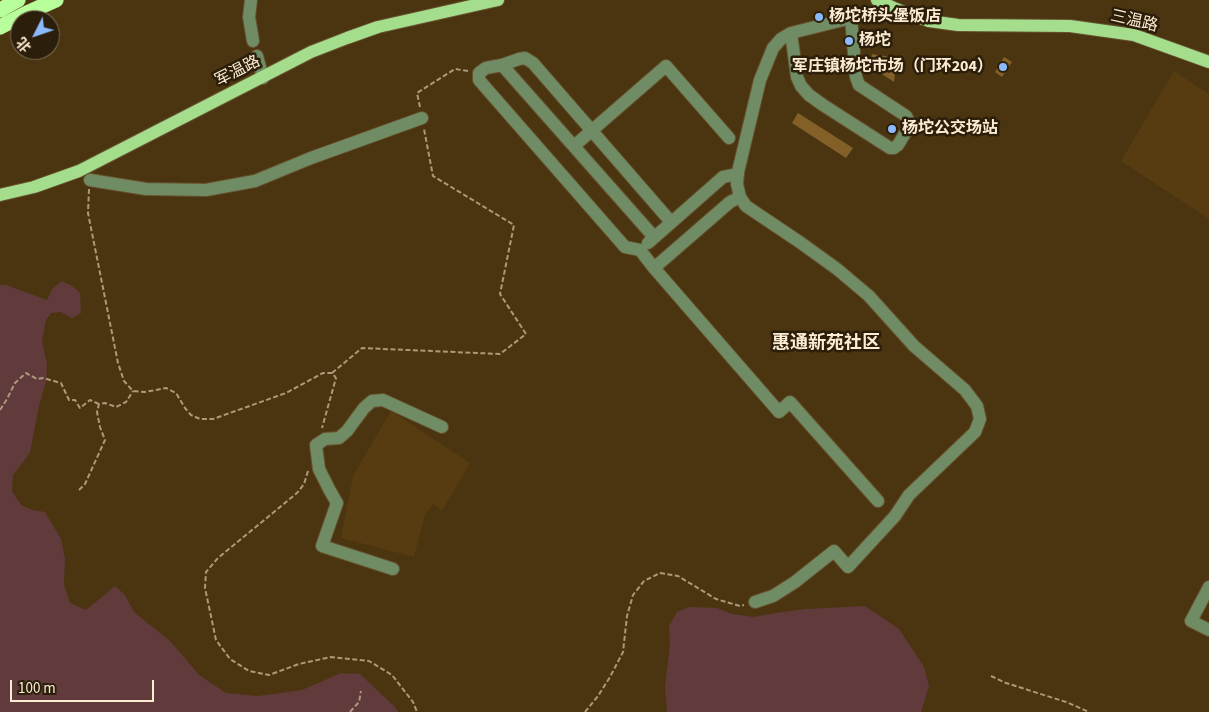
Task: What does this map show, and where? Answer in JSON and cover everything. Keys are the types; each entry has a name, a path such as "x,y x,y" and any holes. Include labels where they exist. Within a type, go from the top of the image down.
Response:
{"highway":[{"path":"0,10 18,0"},
{"path":"0,28 56,0"}],"main road":[{"name":"军温路","path":"0,195 34,187 79,171 263,78 310,52 378,27 498,0"},
{"path":"877,0 896,9"},
{"name":"三温路","path":"896,9 929,21 958,25 1070,26 1134,36 1209,62"}],"street":[{"path":"251,0 249,17 253,40"},
{"path":"755,602 774,596 834,551 848,567 895,516 910,495 975,432 980,419 977,406 965,390 914,346 869,296 816,253 746,206 740,197 737,184 760,80 774,48 781,39 791,33 896,9"},
{"path":"791,33 797,77 808,95 890,148 894,148 898,145 910,125 906,116 859,85 856,77 851,18"},
{"path":"257,56 263,78"},
{"path":"671,222 533,63 525,58 519,58 502,65 486,68 479,73 479,80 625,247 640,250 779,412 790,402 878,502"},
{"path":"502,65 654,237"},
{"path":"574,146 666,66 729,138"},
{"path":"90,180 146,188 206,190 230,186 255,181 311,158 422,118"},
{"path":"640,250 723,177 738,174"},
{"path":"654,268 730,202 740,197"},
{"path":"393,568 322,546 337,503 319,469 316,445 325,439 339,438 372,401 383,400 442,427"},
{"path":"1209,587 1191,621 1209,630"}],"path":[{"path":"90,180 88,213 118,363 124,381 133,391 145,392 166,388 176,393 191,415 200,419 213,419 286,393 323,373 332,373 362,348 500,354 526,334 500,294 514,225 433,176 417,92 455,69 479,73"},
{"path":"0,410 8,400 15,383 26,373 37,379 43,378 60,384 69,400 75,400 80,408 90,400 99,404 105,402 116,407 126,402 133,391"},
{"path":"322,427 336,378 332,373"},
{"path":"79,490 85,484 104,440 97,412 99,404"},
{"path":"309,468 304,484 297,493 218,558 206,572 205,588 216,640 230,659 249,671 269,675 299,664 331,656 369,661 392,675 413,702 417,712"},
{"path":"585,712 598,696 623,652 627,616 633,595 644,581 660,573 678,576 716,599 740,606 755,602"},
{"path":"991,676 1089,712"},
{"path":"350,712 359,702 362,691"}],"shaded area":[{"path":"1174,71 1209,94 1209,219 1121,161"},
{"path":"62,281 80,293 81,313 72,318 61,312 51,313 46,320 42,342 47,364 46,382 39,405 30,453 13,475 12,491 21,505 32,510 45,512 61,539 65,559 64,585 70,603 86,610 115,586 125,595 134,612 170,641 199,675 226,693 258,696 302,690 341,673 360,674 398,712 0,712 0,285 6,285 47,300 52,289"},
{"path":"391,411 470,463 442,511 433,504 425,515 414,557 341,538 353,476"},
{"path":"865,606 899,629 924,667 929,686 921,712 667,712 665,687 670,645 669,626 677,612 689,607 717,608 732,614 754,617 806,609"}],"building":[{"path":"872,54 897,58 894,82 870,66"},
{"name":"军庄镇杨坨市场（门环204）","path":"1004,57 1012,62 1002,77 995,72"},
{"path":"798,113 853,148 846,158 792,123"}],"place":[{"name":"杨坨桥头堡饭店","path":"819,17"},
{"name":"杨坨","path":"849,41"},
{"name":"军庄镇杨坨市场（门环204）","path":"1003,67"},
{"name":"杨坨公交场站","path":"892,129"}],"district":[{"name":"惠通新苑社区","path":"826,344"}]}
